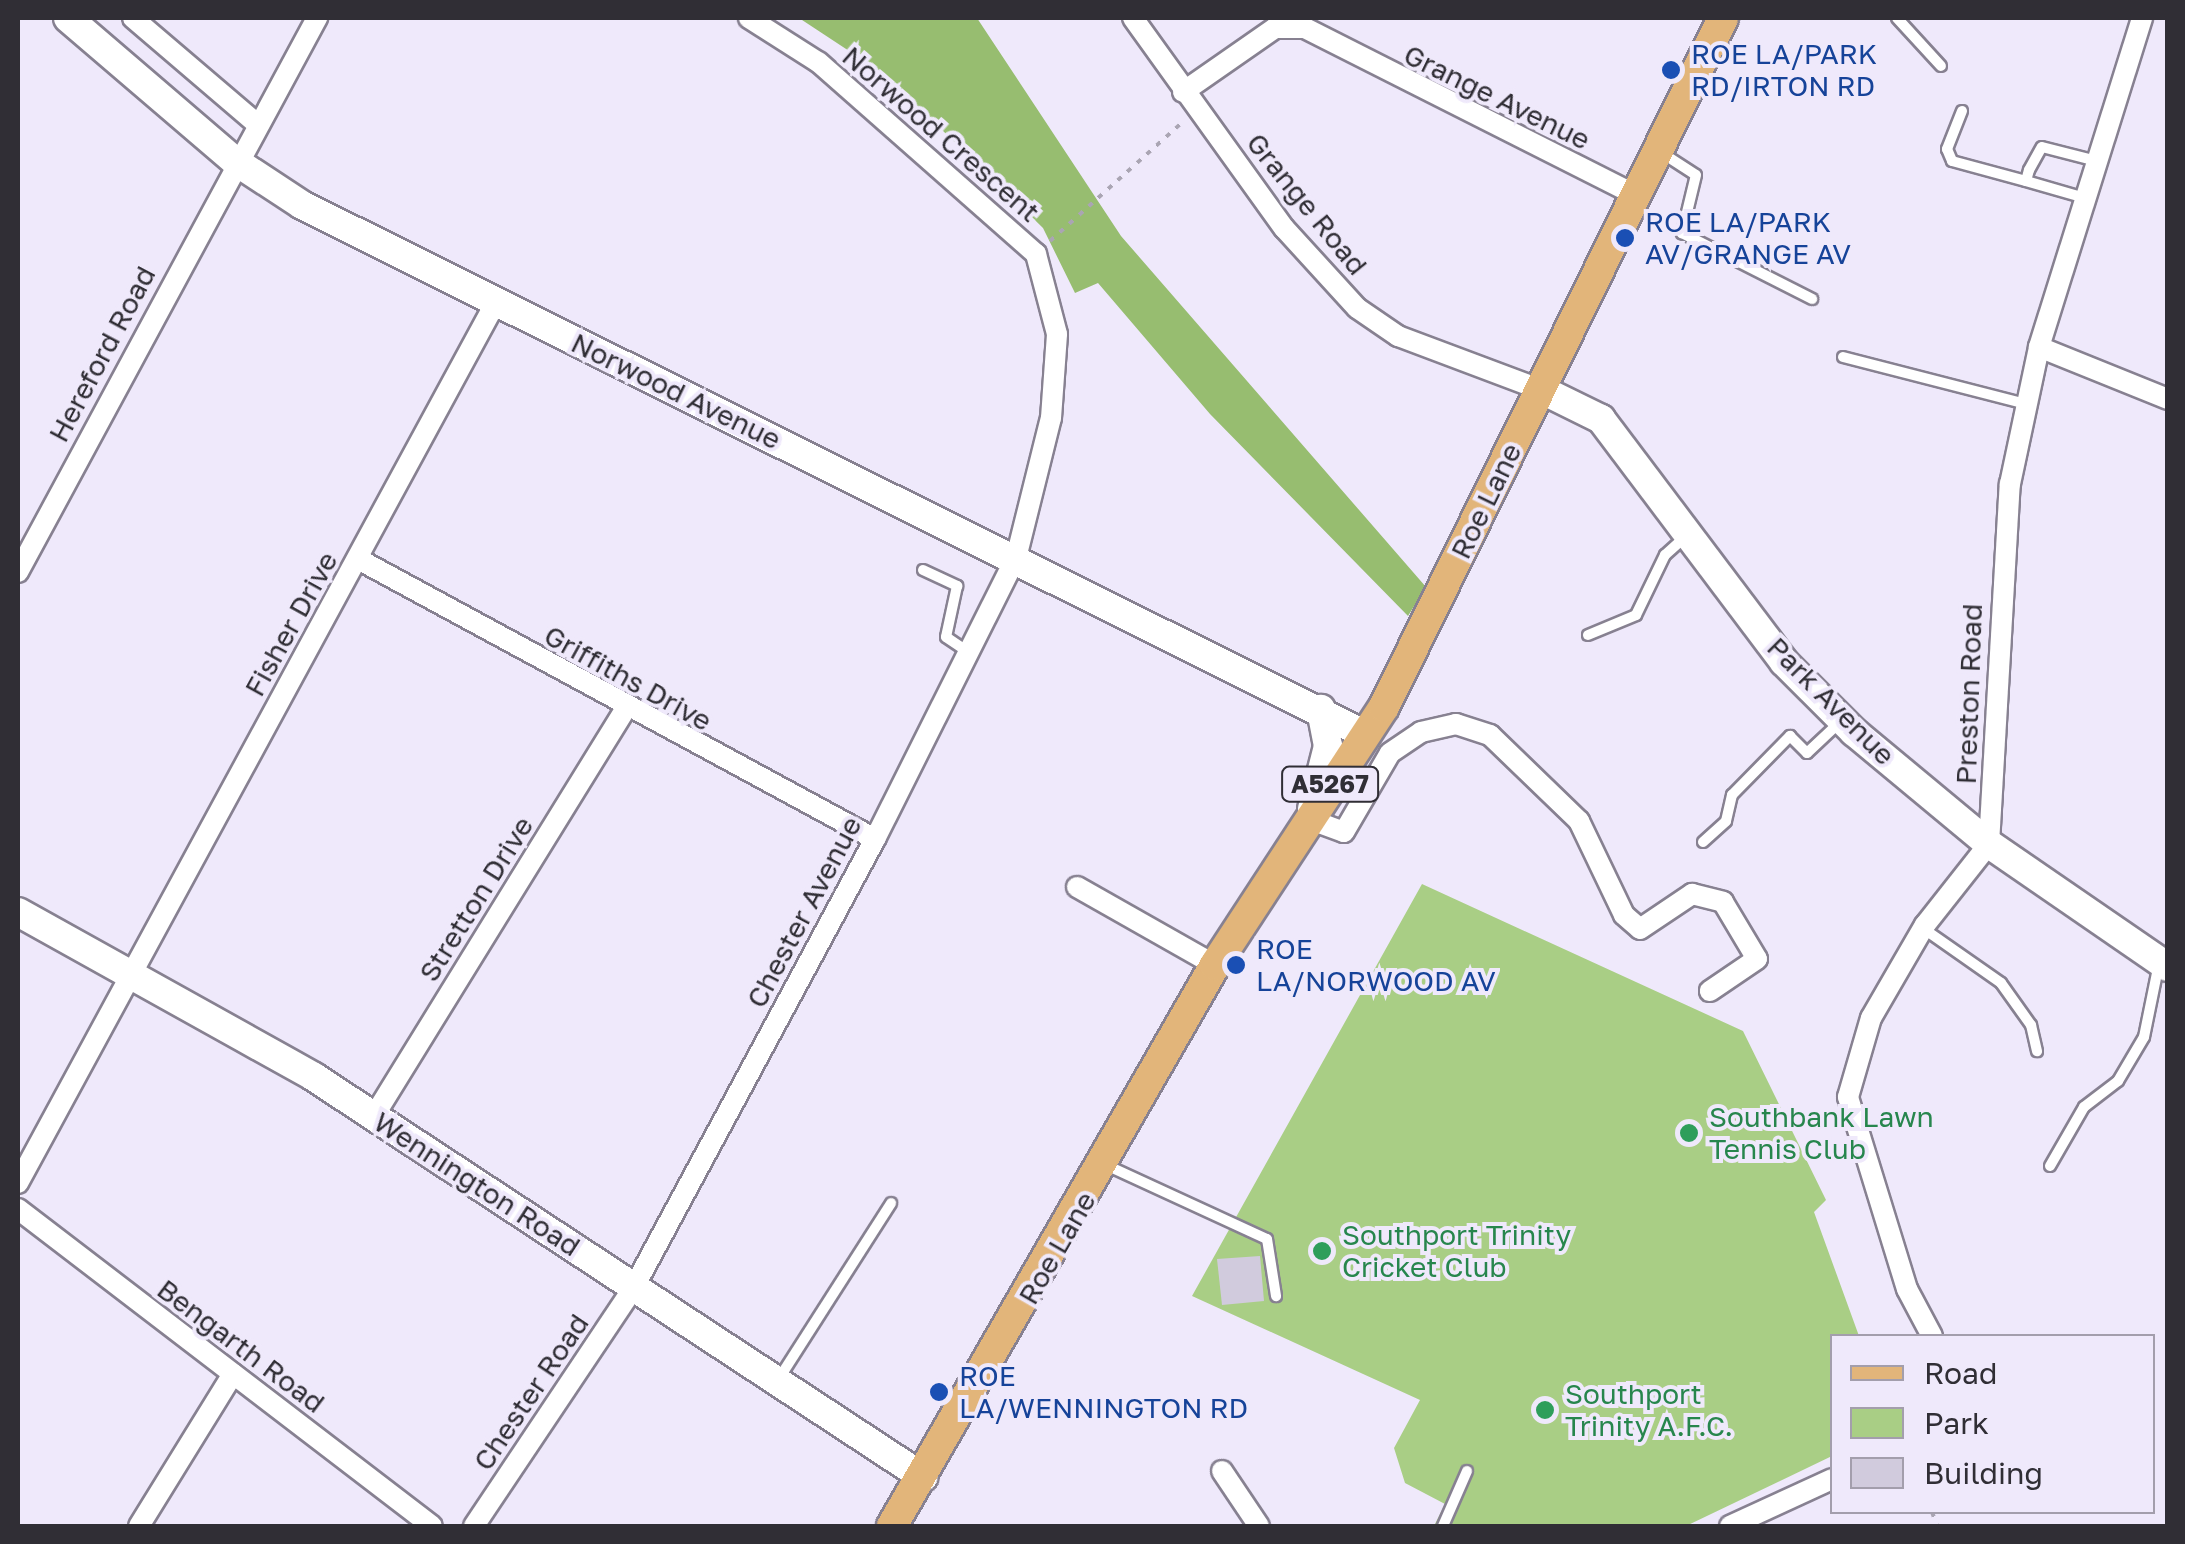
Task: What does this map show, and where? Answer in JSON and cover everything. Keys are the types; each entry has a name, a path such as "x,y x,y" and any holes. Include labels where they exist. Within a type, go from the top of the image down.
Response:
{"main road":[{"name":"Roe Lane","path":"892,1526 1105,1164 1215,965 1364,734 1542,390 1634,194 1723,18"}],"street":[{"name":"Norwood Avenue","path":"68,18 235,160 496,302 1321,709 1364,734"},
{"path":"133,18 257,124"},
{"path":"235,160 316,18"},
{"name":"Norwood Crescent","path":"749,18 818,62 1036,254 1057,334 1050,418 1016,558"},
{"name":"Grange Road","path":"1133,18 1183,92 1357,308 1398,336 1542,390"},
{"name":"Preston Road","path":"1989,844 1998,613 2026,404 2038,347 2142,18"},
{"name":"Grange Avenue","path":"1183,92 1275,28 1305,28 1634,194"},
{"name":"Hereford Road","path":"18,572 235,160"},
{"name":"Fisher Drive","path":"18,1183 496,302"},
{"path":"2038,347 2168,400"},
{"name":"Park Avenue","path":"1542,390 1601,419 1784,662 1842,720 1989,844 2163,965"},
{"name":"Chester Avenue","path":"634,1288 875,839 1016,558"},
{"name":"Griffiths Drive","path":"358,559 625,710 875,839"},
{"path":"1321,709 1328,746 1309,814 1344,832 1390,754 1421,732 1456,724 1490,734 1579,821 1624,916 1640,929 1692,894 1723,902 1757,959 1710,991"},
{"name":"Stretton Drive","path":"374,1116 625,710"},
{"path":"1931,1334 1908,1288 1848,1097 1871,1018 1923,928 1989,844"},
{"path":"1077,887 1215,965"},
{"name":"Wennington Road","path":"18,912 132,972 374,1116 923,1477"},
{"name":"Bengarth Road","path":"18,1209 432,1526"},
{"name":"Chester Road","path":"474,1526 634,1288"},
{"path":"139,1526 233,1374"},
{"path":"1222,1471 1260,1526"},
{"path":"1730,1526 1830,1480"}],"lane":[{"path":"1897,18 1941,66"},
{"path":"1962,111 1948,149 1952,162 2086,198"},
{"path":"2026,182 2042,146 2097,162"},
{"path":"1656,150 1696,176 1682,232 1812,299"},
{"path":"1843,357 2026,404"},
{"path":"1588,636 1636,615 1665,555 1688,534"},
{"path":"923,570 957,586 946,637 971,653"},
{"path":"1703,842 1726,820 1732,795 1790,736 1808,753 1842,720"},
{"path":"1923,928 2001,983 2031,1025 2037,1051"},
{"path":"2050,1166 2084,1107 2115,1085 2144,1037 2148,984 2163,965"},
{"path":"1105,1164 1267,1239 1276,1296"},
{"path":"777,1380 891,1204"},
{"path":"1443,1526 1467,1472"}],"path":[{"path":"1036,254 1197,109"}],"green space":[{"path":"799,18 977,18 1121,236 1426,587 1408,616 1210,414 1098,283 1075,293 1043,228 983,169 881,72"},
{"path":"1422,884 1743,1031 1826,1200 1814,1212 1858,1334 1830,1334 1830,1457 1686,1526 1434,1526 1445,1504 1405,1483 1394,1448 1420,1400 1192,1296"}],"building":[{"path":"1260,1256 1264,1301 1222,1305 1217,1259"}],"place":[{"name":"ROE LA/PARK RD/IRTON RD","path":"1671,70"},
{"name":"ROE LA/PARK AV/GRANGE AV","path":"1625,238"},
{"name":"ROE LA/NORWOOD AV","path":"1236,965"},
{"name":"Southbank Lawn Tennis Club","path":"1689,1133"},
{"name":"Southport Trinity Cricket Club","path":"1322,1251"},
{"name":"ROE LA/WENNINGTON RD","path":"939,1392"},
{"name":"Southport Trinity A.F.C.","path":"1545,1410"}]}
